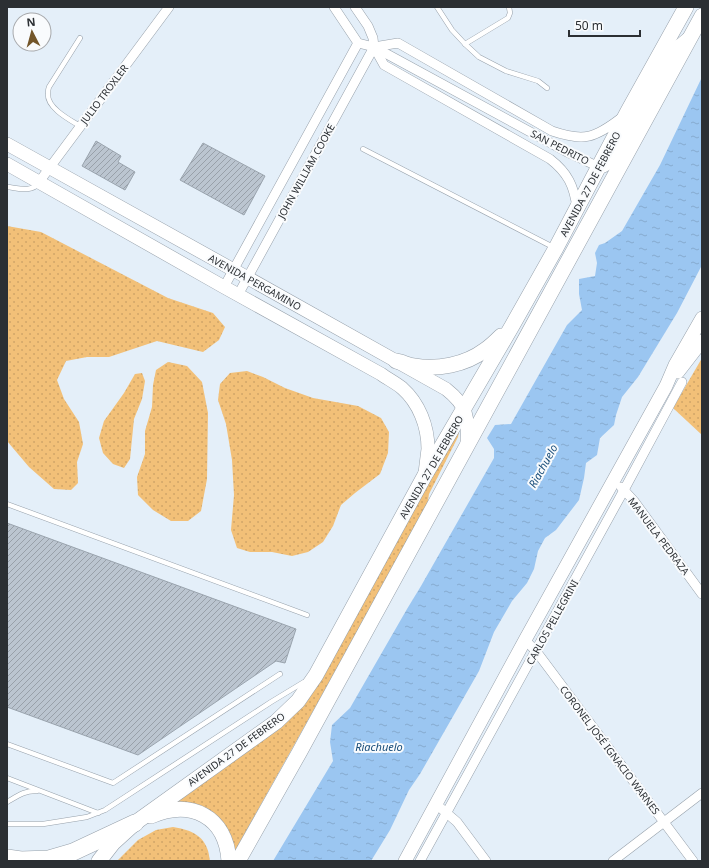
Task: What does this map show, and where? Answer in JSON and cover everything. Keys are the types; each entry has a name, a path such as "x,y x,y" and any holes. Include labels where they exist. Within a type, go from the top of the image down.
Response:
{"highway":[{"path":"7,858 21,860 49,859 73,852 135,823"}],"main road":[{"name":"AVENIDA 27 DE FEBRERO","path":"99,861 113,843 135,823 276,722 298,701 316,676 425,475 556,248 627,113 686,7"},
{"name":"AVENIDA 27 DE FEBRERO","path":"238,861 299,753 702,16"},
{"name":"AVENIDA PERGAMINO","path":"7,144 396,360 446,389 455,396 464,408"},
{"name":"AVENIDA PERGAMINO","path":"7,164 238,296 381,374 402,388 420,412 424,423 428,448 425,475"},
{"name":"CARLOS PELLEGRINI","path":"405,861 702,318"},
{"path":"396,360 414,366 432,367 450,365 468,360 484,351 512,326"},
{"name":"CARLOS PELLEGRINI","path":"666,386 702,341"},
{"path":"464,408 467,417 467,446"},
{"path":"135,823 154,814 165,811 182,809 198,812 209,819 220,832 226,847 229,861"}],"street":[{"name":"JULIO TROXLER","path":"39,182 169,7"},
{"path":"334,7 358,42"},
{"name":"SAN PEDRITO","path":"355,7 368,26 373,38 374,47 384,66 541,154 559,166 567,176 573,188 577,208"},
{"name":"SAN PEDRITO","path":"358,42 374,47 569,153 604,168 609,165 676,46 692,34"},
{"name":"JOHN WILLIAM COOKE","path":"224,287 358,42"},
{"name":"SAN PEDRITO","path":"374,47 398,44 552,131 564,135 590,137 600,133 627,113"},
{"name":"JOHN WILLIAM COOKE","path":"238,296 374,47"},
{"name":"CARLOS PELLEGRINI","path":"420,861 682,382"},
{"name":"MANUELA PEDRAZA","path":"613,481 624,490 634,502 702,594"},
{"name":"CORONEL JOSÉ IGNACIO WARNES","path":"525,640 536,651 693,861"},
{"path":"613,861 702,793"},
{"path":"436,804 457,822 486,861"}],"lane":[{"path":"437,7 452,30 479,57 506,71 538,81 547,88"},
{"path":"465,44 508,18 510,13 509,7"},
{"path":"80,38 49,87 47,95 52,105 59,113 80,126"},
{"path":"363,149 556,248"},
{"path":"7,187 24,189 35,187 39,182"},
{"path":"7,504 307,615"},
{"path":"7,744 113,783 280,674"},
{"path":"7,824 43,824 87,817 98,813 271,702 316,676"},
{"path":"7,778 98,813"},
{"path":"7,802 24,793 32,791 42,792"}],"shaded area":[{"path":"7,226 41,232 168,298 213,313 225,327 219,340 203,352 157,341 109,357 87,357 66,361 57,380 64,399 79,422 83,444 77,462 78,483 71,490 54,489 29,467 7,441"},
{"path":"702,358 702,435 673,408"},
{"path":"168,362 187,366 202,382 208,413 207,479 201,511 188,521 171,521 153,510 138,495 137,477 145,454 145,431 152,407 153,385 156,370"},
{"path":"247,371 285,388 313,398 358,406 381,418 389,432 388,453 380,474 341,505 333,526 323,542 308,552 292,556 272,552 250,552 237,548 231,530 234,495 232,460 226,424 218,400 220,384 230,373"},
{"path":"142,373 145,381 142,399 134,419 130,459 124,468 113,464 103,453 99,438 104,421 124,393 135,374"},
{"path":"460,425 458,437 429,494 427,507 231,858 223,829 162,808 285,721"},
{"path":"173,827 189,831 202,839 208,850 210,861 117,861 138,840 156,830"}],"water":[{"name":"Riachuelo","path":"702,77 702,265 677,313 638,377 622,397 614,425 600,438 597,455 586,463 579,500 556,530 545,538 538,551 534,569 527,583 512,601 494,632 479,671 420,774 409,790 390,830 371,861 273,861 333,761 330,742 332,725 350,708 494,458 494,449 487,438 495,425 511,424 567,325 582,310 579,294 579,279 595,276 597,263 595,253 599,245 605,243 622,231 660,165"}],"building":[{"path":"96,141 121,156 118,162 135,172 125,190 82,166"},
{"path":"203,143 265,176 244,215 180,180"},
{"path":"7,523 296,629 285,663 276,661 138,755 7,707"}]}
